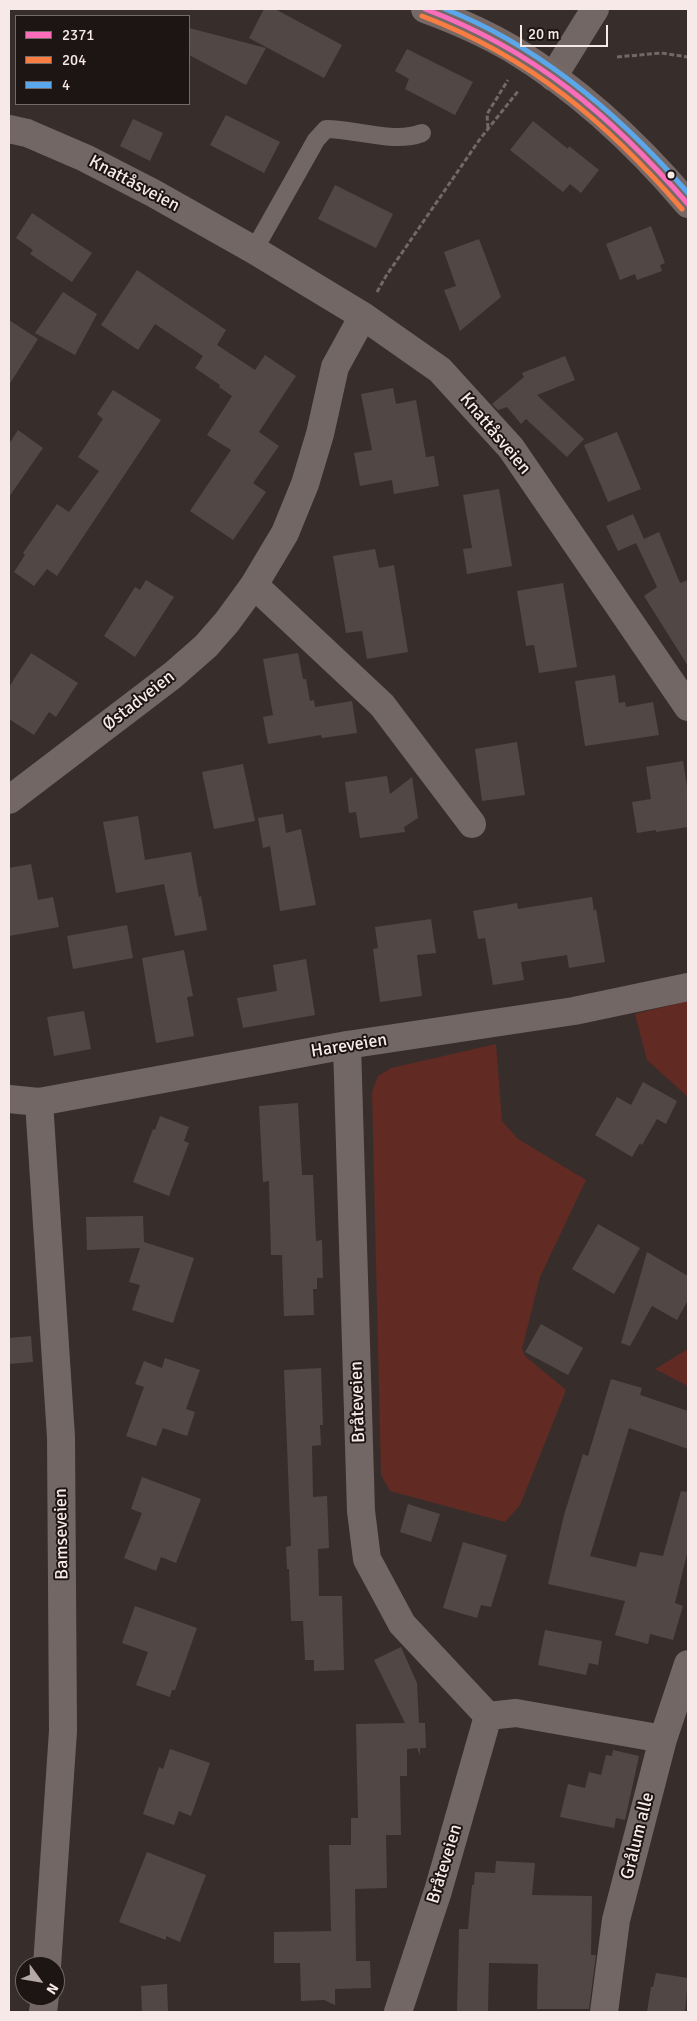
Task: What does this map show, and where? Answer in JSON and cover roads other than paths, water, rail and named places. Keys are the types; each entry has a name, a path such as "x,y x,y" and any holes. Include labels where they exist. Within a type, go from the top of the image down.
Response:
{"main road":[{"path":"426,9 510,48 553,77 583,100 613,127 670,183 688,204"}],"street":[{"path":"553,77 594,9"},
{"name":"Knattåsveien","path":"9,129 27,133 85,158 153,193 254,250 363,316 440,370 511,448 688,707"},
{"name":"Østadveien","path":"9,800 187,664 227,622 254,585 285,533 305,484 320,434 335,367 363,316"},
{"path":"254,585 382,706 472,824"},
{"name":"Hareveien","path":"9,1099 39,1102 347,1045 574,1011 688,986"},
{"name":"Bråteveien","path":"347,1045 361,1511 368,1559 402,1624 488,1716 438,1891 398,2012"},
{"name":"Bamseveien","path":"39,1102 61,1437 64,1731 48,1956"},
{"name":"Grålum alle","path":"604,2012 616,1920 663,1739 688,1664"},
{"path":"488,1716 516,1713 663,1739"}],"lane":[{"path":"254,250 316,140 326,129 344,129 402,137 422,133"}]}
